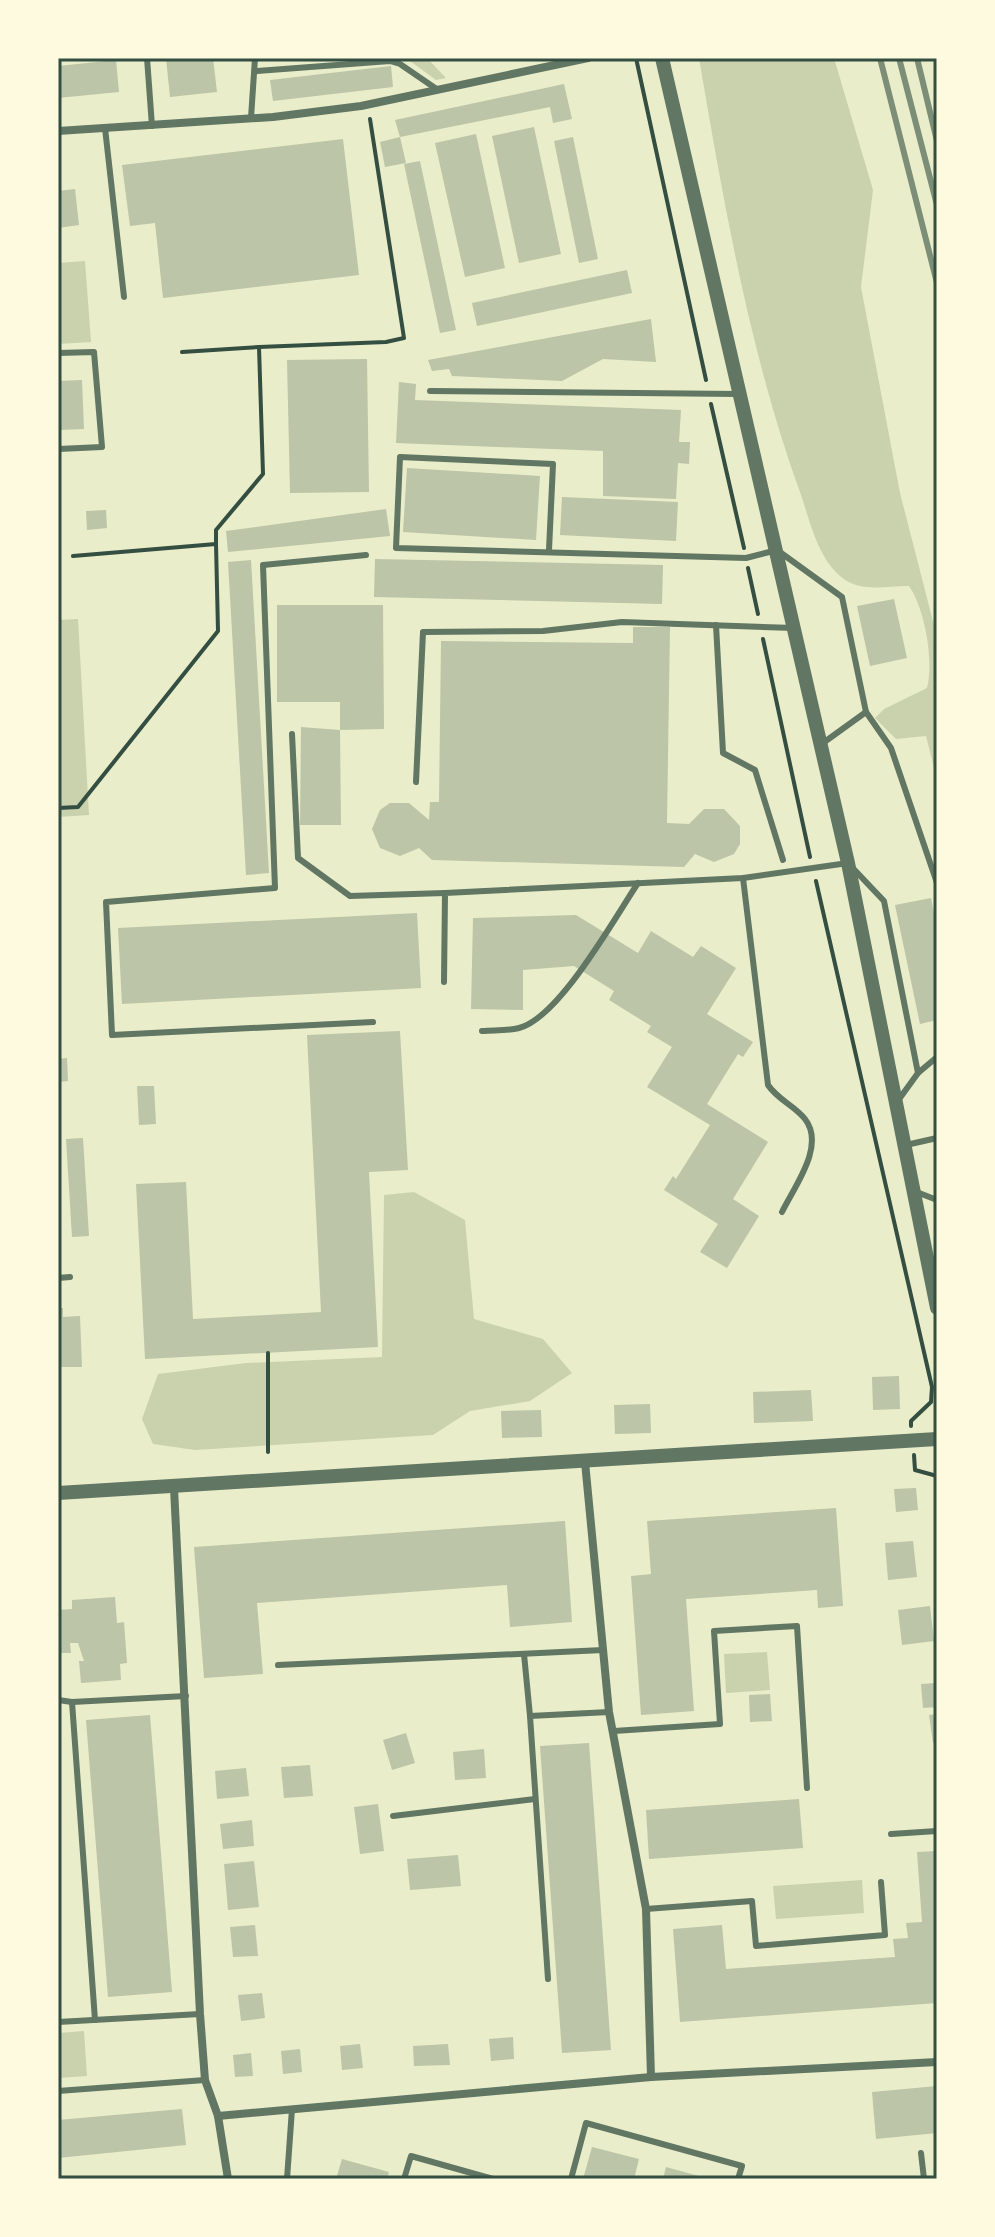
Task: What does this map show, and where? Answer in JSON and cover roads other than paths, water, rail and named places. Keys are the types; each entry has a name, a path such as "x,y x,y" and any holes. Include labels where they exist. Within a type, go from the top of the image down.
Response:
{"street":[{"path":"58,131 251,118 361,106 588,58"},
{"path":"662,58 848,863 937,1308"},
{"path":"58,1493 913,1443 937,1439"},
{"path":"585,1462 609,1712 646,1909 651,2077"},
{"path":"174,1488 205,2080 218,2116 228,2179"},
{"path":"218,2116 651,2077 937,2062"}],"lane":[{"path":"147,58 152,126"},
{"path":"251,118 257,71 255,58"},
{"path":"451,58 467,58"},
{"path":"257,71 390,61 400,64 438,90"},
{"path":"105,128 124,297"},
{"path":"58,353 94,352 102,447 58,449"},
{"path":"430,391 741,394"},
{"path":"549,550 553,464 400,457 396,548 746,558 777,550 842,597 866,712 891,748 937,883"},
{"path":"366,555 263,565 275,888 106,902 112,1035 373,1022"},
{"path":"416,782 423,632 543,631 622,622 794,628"},
{"path":"716,625 723,753 755,770 783,860"},
{"path":"820,745 866,712"},
{"path":"292,734 298,858 350,896 743,878 848,863 884,901 918,1073"},
{"path":"743,878 768,1085 776,1097 805,1119 812,1135 811,1153 782,1212"},
{"path":"482,1031 520,1028 541,1017 559,1000 638,883"},
{"path":"444,982 445,893"},
{"path":"895,1105 918,1073 937,1057"},
{"path":"903,1146 937,1138"},
{"path":"912,1190 937,1200"},
{"path":"58,1278 70,1277"},
{"path":"614,1731 720,1724 714,1631 797,1626 807,1788"},
{"path":"278,1665 603,1650"},
{"path":"524,1654 548,1979"},
{"path":"58,1700 72,1702 186,1696"},
{"path":"72,1702 95,2020"},
{"path":"530,1716 609,1712"},
{"path":"393,1816 535,1799"},
{"path":"891,1834 937,1831"},
{"path":"646,1909 752,1901 756,1946 885,1935 881,1882"},
{"path":"58,2022 200,2014"},
{"path":"58,2091 205,2080"},
{"path":"287,2179 292,2109"},
{"path":"571,2179 586,2123 742,2166 738,2179"},
{"path":"921,2153 924,2179"},
{"path":"404,2179 411,2156 493,2179"}],"railway":[{"path":"880,58 937,283"},
{"path":"899,58 937,205"},
{"path":"917,58 937,141"}]}
